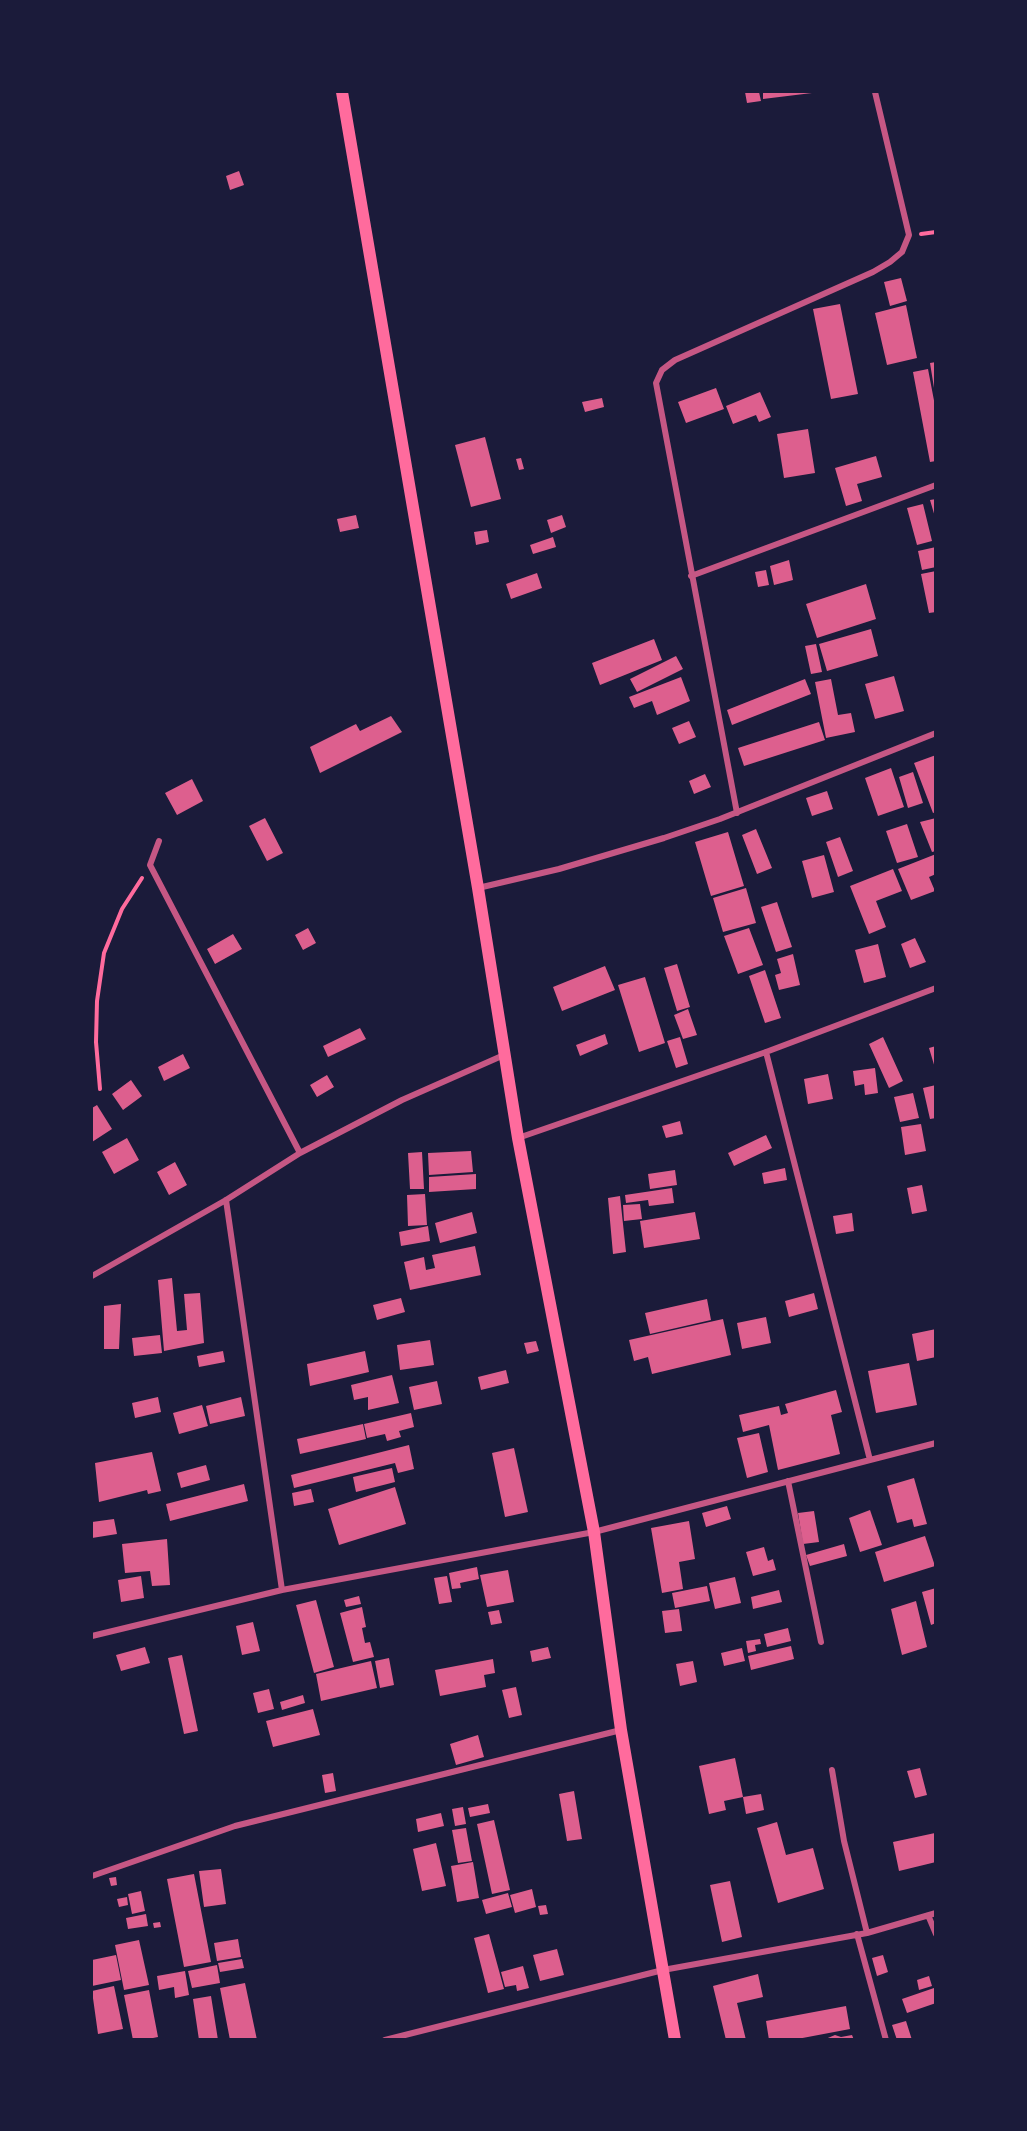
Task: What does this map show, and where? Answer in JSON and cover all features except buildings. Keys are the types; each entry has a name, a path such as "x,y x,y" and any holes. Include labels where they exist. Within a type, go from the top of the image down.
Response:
{"main road":[{"path":"342,92 478,888 518,1138 594,1532 621,1730 675,2040"}],"street":[{"path":"737,813 656,383 662,370 675,360 873,272 902,252 909,235 875,92"},
{"path":"691,576 936,485"},
{"path":"478,888 559,869 664,838 737,813 936,733"},
{"path":"159,841 150,865 300,1153"},
{"path":"518,1138 766,1052 936,988"},
{"path":"766,1052 870,1460"},
{"path":"92,1276 226,1200 300,1153 402,1100 504,1055"},
{"path":"226,1200 282,1590"},
{"path":"92,1636 282,1590 594,1532 936,1443"},
{"path":"789,1481 821,1642"},
{"path":"92,1876 235,1826 621,1730"},
{"path":"832,1770 844,1841 867,1933"},
{"path":"385,2040 663,1970 867,1933 932,1914 936,1934"},
{"path":"857,1934 886,2040"}],"path":[{"path":"100,1089 96,1042 97,1001 104,953 122,909 150,865"}]}
